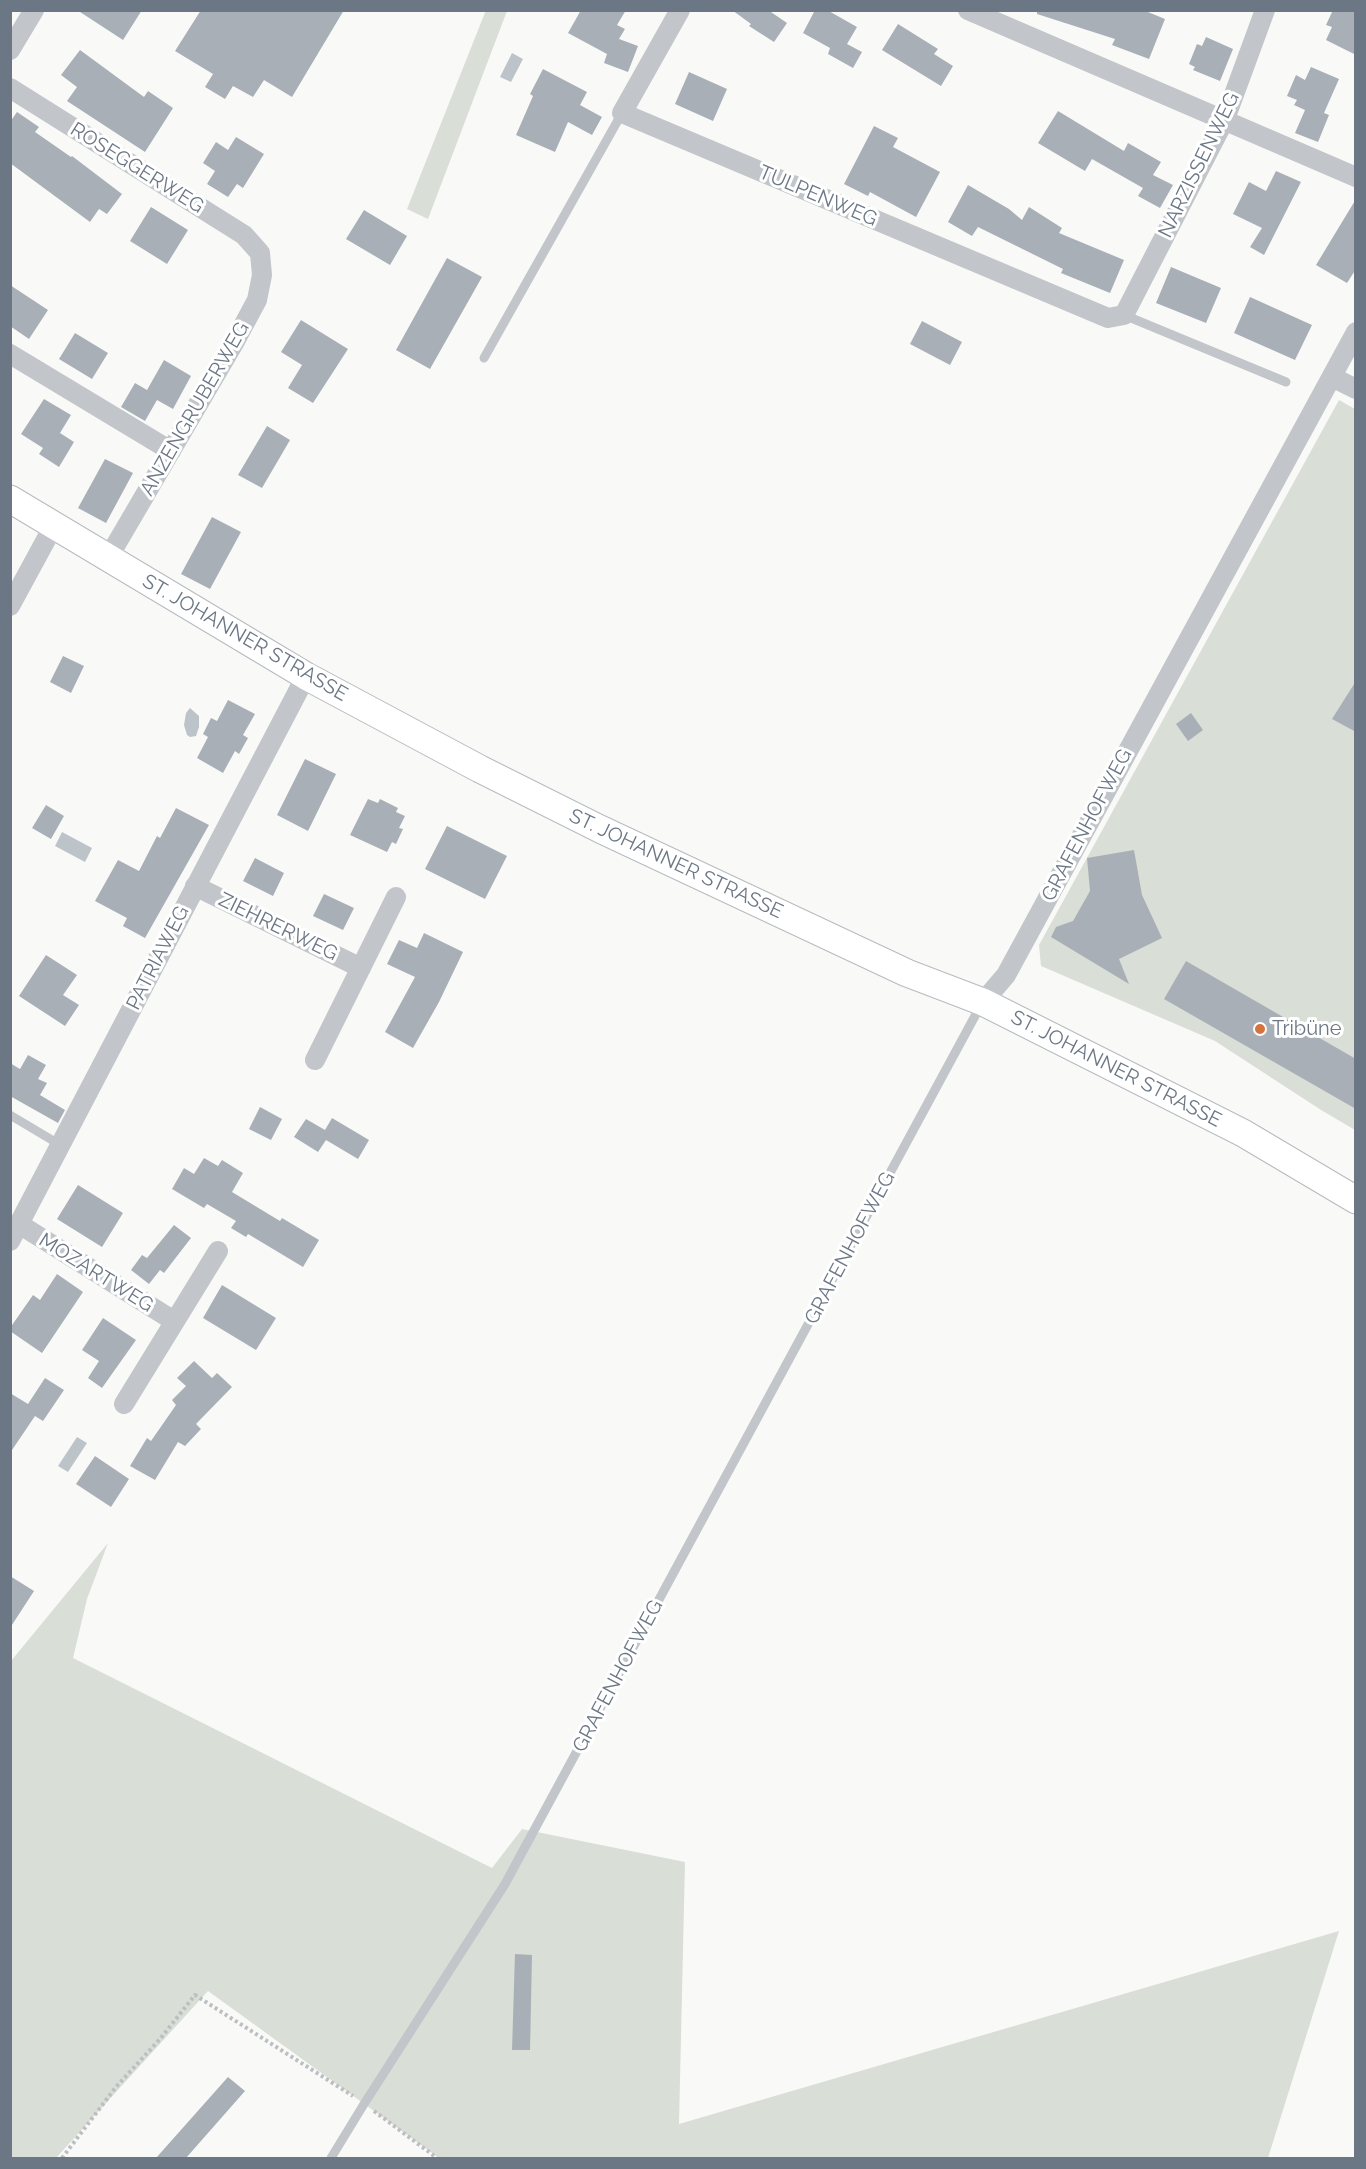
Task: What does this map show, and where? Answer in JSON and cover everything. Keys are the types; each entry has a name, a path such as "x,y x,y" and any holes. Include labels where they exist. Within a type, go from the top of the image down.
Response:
{"street":[{"path":"10,50 34,10"},
{"path":"622,113 680,10"},
{"path":"968,10 1356,177"},
{"name":"NARZISSENWEG","path":"1124,315 1225,119 1265,10"},
{"name":"ROSEGGERWEG","path":"10,88 244,235 260,253"},
{"name":"TULPENWEG","path":"622,113 1108,318 1124,315"},
{"name":"ANZENGRUBERWEG","path":"108,558 257,300 262,275 260,253"},
{"name":"GRAFENHOFWEG","path":"983,1002 1006,975 1356,332"},
{"path":"10,354 171,451"},
{"path":"1332,377 1356,389"},
{"name":"ST. JOHANNER STRASSE","path":"10,499 306,676 480,769 600,829 906,973 983,1002 1243,1133 1356,1200"},
{"path":"10,606 54,525"},
{"name":"PATRIAWEG","path":"15,1233 306,676"},
{"name":"ZIEHRERWEG","path":"195,886 361,968"},
{"name":"ZIEHRERWEG","path":"315,1060 396,897"},
{"name":"MOZARTWEG","path":"15,1233 174,1321"},
{"name":"MOZARTWEG","path":"124,1404 218,1251"}],"lane":[{"path":"484,358 622,113"},
{"path":"1124,315 1286,382"},
{"name":"GRAFENHOFWEG","path":"332,2158 364,2104 506,1884 983,1002"},
{"path":"10,1115 62,1146"}],"path":[{"path":"63,2158 116,2087 160,2039 195,1995 364,2104 437,2158"}],"shaded area":[{"path":"486,10 507,11 428,219 407,209"},
{"path":"512,53 523,59 511,82 500,77"},
{"path":"1339,400 1355,409 1355,1130 1215,1041 1041,966 1039,945"},
{"path":"190,708 199,716 199,727 196,736 190,737 184,725 186,713"},
{"path":"62,832 92,848 85,862 55,846"},
{"path":"77,1437 87,1443 68,1472 58,1466"},
{"path":"108,1543 87,1599 73,1658 492,1868 522,1829 685,1862 679,2124 1339,1931 1268,2158 439,2158 208,1991 56,2158 11,2158 11,1661"}],"building":[{"path":"77,10 142,10 123,40"},
{"path":"201,10 344,10 292,97 264,80 253,97 233,86 225,99 205,87 213,74 175,51"},
{"path":"581,10 626,10 617,25 625,29 619,39 638,46 628,72 604,63 607,54 568,33"},
{"path":"732,10 768,10 787,23 774,42 749,26 751,24"},
{"path":"815,10 827,10 857,27 847,44 862,52 853,68 828,54 830,48 803,33"},
{"path":"1037,10 1143,10 1165,19 1149,59 1112,45 1115,39 1037,14"},
{"path":"1333,10 1356,10 1356,55 1326,40 1332,27 1326,25"},
{"path":"898,24 938,49 934,54 953,66 941,86 882,50"},
{"path":"1206,37 1233,49 1220,81 1193,70 1195,67 1189,64 1197,44 1202,46"},
{"path":"80,50 144,97 148,91 173,108 145,152 67,101 77,87 61,75"},
{"path":"1311,67 1339,79 1324,113 1329,115 1318,142 1295,133 1305,110 1294,105 1297,100 1287,96 1296,75 1305,80"},
{"path":"543,69 587,92 580,105 602,117 592,135 568,122 555,152 516,135 533,96 530,94"},
{"path":"689,72 727,89 713,121 675,104"},
{"path":"1058,111 1124,151 1128,143 1161,162 1153,175 1173,185 1160,208 1138,196 1143,188 1092,159 1085,171 1038,143"},
{"path":"17,112 39,127 35,132 72,156 122,194 107,214 99,209 90,222 10,163 10,122"},
{"path":"874,126 898,138 893,147 940,172 916,217 870,192 868,196 844,184"},
{"path":"236,137 264,154 243,188 237,184 228,197 207,184 215,171 203,163 216,142 228,150"},
{"path":"1276,171 1301,182 1264,255 1250,247 1262,228 1233,214 1249,182 1266,191"},
{"path":"968,185 1009,209 1022,220 1029,207 1062,228 1059,233 1124,260 1110,293 1061,273 1063,269 978,227 972,236 948,222"},
{"path":"1356,199 1356,269 1347,283 1316,265"},
{"path":"151,207 188,230 167,264 130,241"},
{"path":"364,210 407,236 390,265 346,239"},
{"path":"447,258 482,277 430,369 396,350"},
{"path":"1171,267 1221,288 1206,323 1156,303"},
{"path":"10,285 48,310 29,339 10,326"},
{"path":"1250,297 1312,325 1295,360 1234,333"},
{"path":"301,320 348,349 313,403 288,388 302,365 281,352"},
{"path":"922,321 962,342 950,365 910,344"},
{"path":"75,333 108,353 92,379 59,359"},
{"path":"164,360 191,376 173,409 157,400 145,421 121,407 135,383 147,390"},
{"path":"44,399 71,415 60,433 74,442 59,467 39,454 43,448 21,434"},
{"path":"267,426 290,440 262,488 238,475"},
{"path":"105,459 133,473 106,523 78,508"},
{"path":"212,517 241,532 210,589 181,574"},
{"path":"63,656 84,666 71,693 50,682"},
{"path":"1356,681 1356,732 1332,719"},
{"path":"228,700 255,714 243,735 248,738 239,754 235,751 223,773 197,758 208,737 203,734 211,718 217,721"},
{"path":"1191,713 1203,730 1188,741 1176,724"},
{"path":"305,759 336,774 308,831 277,815"},
{"path":"368,799 378,803 380,799 398,808 396,812 405,816 399,828 403,829 396,844 392,842 387,852 350,835"},
{"path":"46,805 64,816 51,839 32,828"},
{"path":"176,808 209,825 145,938 123,926 127,918 95,901 118,860 139,871 157,836 160,838"},
{"path":"447,826 507,856 485,899 425,869"},
{"path":"1134,850 1142,895 1162,938 1119,959 1129,984 1051,937 1056,927 1073,921 1090,891 1087,858"},
{"path":"255,858 284,873 273,896 243,881"},
{"path":"324,894 354,908 343,930 313,916"},
{"path":"424,933 463,952 439,1002 413,1048 385,1032 415,977 387,964 399,940 417,948"},
{"path":"46,955 77,975 63,995 79,1005 65,1026 19,996"},
{"name":"Tribüne","path":"1186,961 1356,1059 1356,1109 1164,999"},
{"path":"28,1055 46,1065 38,1079 47,1083 40,1095 65,1110 58,1123 10,1096 10,1063 20,1069"},
{"path":"260,1107 282,1119 271,1140 249,1129"},
{"path":"332,1118 369,1140 358,1159 326,1140 318,1152 294,1137 306,1119 325,1130"},
{"path":"204,1158 218,1166 222,1160 243,1173 232,1192 280,1221 282,1218 319,1240 303,1267 248,1234 246,1237 231,1228 236,1221 207,1204 204,1208 172,1189 184,1168 194,1174"},
{"path":"78,1185 123,1213 102,1247 57,1219"},
{"path":"174,1225 191,1238 164,1273 160,1270 149,1284 131,1270 142,1255 147,1258"},
{"path":"57,1274 83,1292 42,1353 10,1331 10,1328 33,1295 40,1300"},
{"path":"222,1285 276,1318 256,1350 203,1318"},
{"path":"103,1318 136,1340 102,1388 88,1378 99,1361 82,1350"},
{"path":"194,1361 212,1378 217,1373 232,1387 196,1424 201,1429 185,1446 178,1442 155,1480 130,1466 147,1438 151,1441 176,1405 172,1400 186,1386 177,1378"},
{"path":"45,1378 64,1390 43,1421 35,1416 10,1453 10,1393 28,1404"},
{"path":"95,1456 129,1479 111,1507 76,1484"},
{"path":"10,1576 34,1591 10,1628"},
{"path":"515,1954 532,1955 530,2050 512,2050"},
{"path":"228,2077 245,2091 186,2158 156,2158"}],"place":[{"name":"Tribüne","path":"1260,1029"}]}
